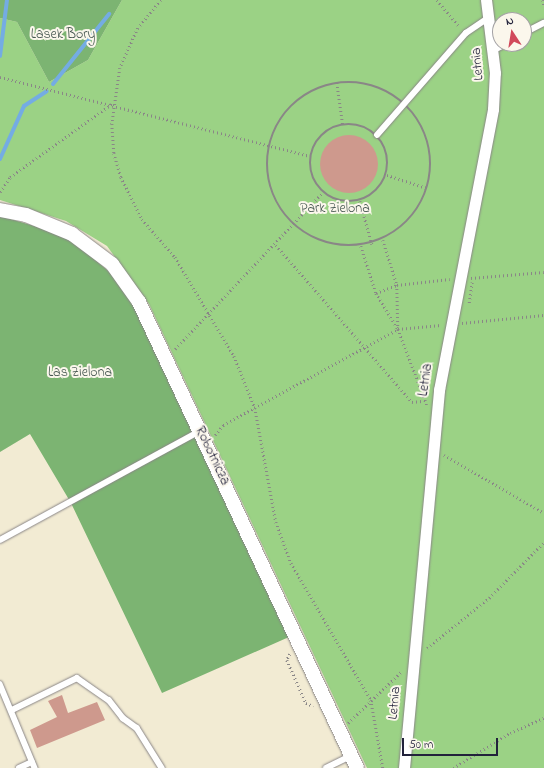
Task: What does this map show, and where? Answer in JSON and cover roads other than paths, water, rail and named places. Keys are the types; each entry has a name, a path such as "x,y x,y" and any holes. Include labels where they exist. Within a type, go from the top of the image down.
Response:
{"street":[{"name":"Letnia","path":"404,768 414,659 439,451 436,416 456,323 459,279 493,109 492,52 486,0"},
{"name":"Robotnicza","path":"0,210 55,225 104,257 122,275 139,302 166,358 354,762"}],"lane":[{"path":"377,135 466,33 488,18"},
{"path":"532,29 544,23"},
{"path":"0,540 202,436"},
{"path":"12,710 77,678 109,700 123,718 137,728 162,768"},
{"path":"0,684 35,768"},
{"path":"19,768 32,762"},
{"path":"326,768 354,762"}],"waterway":[{"path":"0,56 7,0"},
{"path":"53,84 109,14"},
{"path":"0,159 24,106 47,91"}],"park label":[{"name":"Lasek Bory","path":"63,35"},
{"name":"Park Zielona","path":"335,209"},
{"name":"Las Zielona","path":"80,373"}]}
